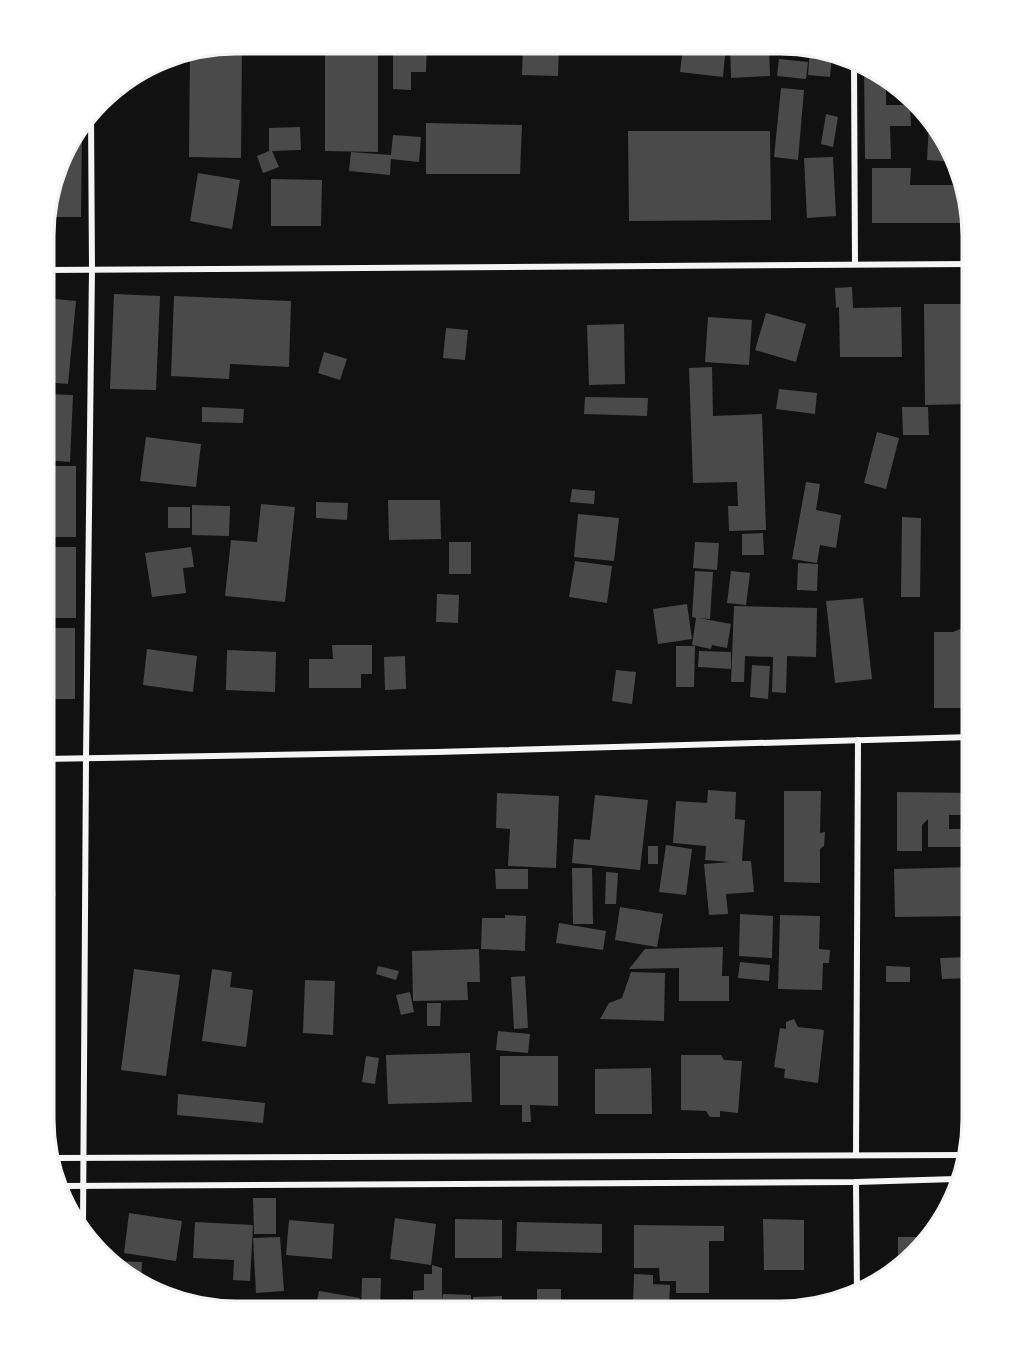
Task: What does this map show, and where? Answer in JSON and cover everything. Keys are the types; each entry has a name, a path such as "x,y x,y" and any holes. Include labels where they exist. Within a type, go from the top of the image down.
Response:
{"street":[{"path":"854,70 855,264"},
{"path":"83,1217 92,269 91,126"},
{"path":"54,270 962,264"},
{"path":"54,759 436,752 962,737"},
{"path":"856,1155 858,740"},
{"path":"59,1158 959,1155"},
{"path":"67,1186 856,1182 952,1179"},
{"path":"856,1182 857,1284"}],"building":[{"path":"242,54 241,158 189,157 190,60"},
{"path":"325,54 378,54 378,152 325,151"},
{"path":"393,54 427,54 426,72 411,72 411,90 393,89"},
{"path":"523,54 559,54 558,76 522,75"},
{"path":"682,54 725,54 723,77 680,72"},
{"path":"730,54 769,54 770,76 731,78"},
{"path":"809,57 831,62 830,77 808,75"},
{"path":"779,59 808,62 806,79 777,76"},
{"path":"864,75 886,89 886,105 906,105 910,109 911,126 890,126 891,159 865,159"},
{"path":"781,88 804,90 798,160 774,157"},
{"path":"826,114 838,117 833,147 821,144"},
{"path":"426,123 522,125 520,174 426,174"},
{"path":"300,127 301,150 272,151 279,167 263,173 257,156 269,151 269,128"},
{"path":"628,131 770,131 771,220 629,221"},
{"path":"929,132 946,161 927,160"},
{"path":"393,135 421,137 419,162 391,159 390,175 349,171 351,152 391,155"},
{"path":"82,140 81,217 56,217 64,177"},
{"path":"833,157 836,216 807,218 804,158"},
{"path":"872,168 911,168 910,185 954,185 959,200 961,223 872,223"},
{"path":"198,173 240,180 232,229 190,221"},
{"path":"271,179 322,180 321,226 271,226"},
{"path":"852,287 853,308 901,307 902,357 840,357 839,307 836,308 835,288"},
{"path":"114,294 160,296 156,390 110,389"},
{"path":"174,296 291,301 289,367 230,364 229,379 171,376"},
{"path":"54,299 76,301 68,384 54,383"},
{"path":"924,304 962,304 962,404 925,405"},
{"path":"766,313 806,324 796,362 755,350"},
{"path":"708,317 752,320 749,365 705,362"},
{"path":"624,324 625,384 589,385 587,325"},
{"path":"446,328 468,330 465,360 443,358"},
{"path":"324,352 347,359 340,380 318,373"},
{"path":"712,367 713,416 762,414 766,530 729,531 728,506 738,506 737,482 693,483 689,368"},
{"path":"779,389 817,393 815,414 776,409"},
{"path":"54,394 73,395 70,462 54,461"},
{"path":"585,397 648,398 647,416 584,414"},
{"path":"202,407 244,409 243,423 202,422"},
{"path":"902,407 928,407 929,435 903,435"},
{"path":"877,432 899,438 886,489 864,483"},
{"path":"146,437 201,444 196,487 140,481"},
{"path":"54,466 76,466 76,537 54,537"},
{"path":"806,482 820,484 816,510 841,515 836,548 820,545 817,563 792,559"},
{"path":"572,489 595,491 594,504 570,502"},
{"path":"388,500 440,500 441,539 389,540"},
{"path":"316,502 348,503 347,520 316,518"},
{"path":"261,504 295,507 285,602 225,596 231,540 257,542"},
{"path":"192,505 230,506 229,536 192,535"},
{"path":"168,507 190,507 190,528 168,528"},
{"path":"578,514 619,518 614,561 574,557"},
{"path":"902,517 921,518 920,597 901,597"},
{"path":"763,533 764,555 742,555 742,534"},
{"path":"449,542 471,542 471,574 449,574"},
{"path":"695,542 719,543 717,570 693,568"},
{"path":"54,547 76,547 76,618 54,618"},
{"path":"191,547 194,567 183,568 186,593 152,597 145,553"},
{"path":"575,561 612,566 607,603 569,597"},
{"path":"798,563 818,564 817,591 797,590"},
{"path":"695,571 713,572 710,619 699,618 731,624 727,648 712,645 711,649 692,645 696,618 692,617"},
{"path":"731,571 750,573 746,605 727,603"},
{"path":"437,594 459,595 458,623 436,622"},
{"path":"863,598 872,679 835,683 826,601"},
{"path":"687,604 692,639 658,644 653,609"},
{"path":"734,606 817,608 816,657 787,656 786,693 772,692 773,657 745,656 744,682 731,682"},
{"path":"54,628 75,628 75,699 54,699"},
{"path":"962,628 962,708 934,708 934,632 953,632"},
{"path":"332,645 372,645 372,674 361,674 361,688 309,688 309,659 333,659"},
{"path":"676,646 695,646 694,687 676,687"},
{"path":"147,649 197,656 193,692 143,685"},
{"path":"227,650 276,652 275,692 226,690"},
{"path":"699,651 731,652 731,669 698,667"},
{"path":"405,656 406,689 385,690 384,657"},
{"path":"752,665 770,666 768,699 750,697"},
{"path":"616,670 636,672 632,704 612,701"},
{"path":"708,790 736,792 735,819 745,820 742,861 751,861 754,892 726,894 728,914 709,915 704,864 730,862 705,860 706,846 673,843 676,801 707,803"},
{"path":"784,791 821,791 820,833 825,832 824,846 820,849 820,883 784,882"},
{"path":"897,792 962,793 962,815 949,815 949,829 962,829 962,847 928,847 928,819 922,825 922,851 897,851"},
{"path":"497,793 559,796 556,868 508,866 510,829 496,828"},
{"path":"595,795 648,800 640,870 572,863 574,839 590,840"},
{"path":"666,845 692,849 686,895 659,892"},
{"path":"648,846 658,846 658,864 648,864"},
{"path":"962,867 962,916 895,917 894,869"},
{"path":"572,868 592,868 593,924 573,924"},
{"path":"495,869 528,869 528,889 496,889"},
{"path":"606,872 618,873 616,904 605,904"},
{"path":"620,907 663,914 657,947 615,940"},
{"path":"740,914 773,916 772,958 739,956"},
{"path":"505,915 526,916 525,951 481,949 482,918 505,918"},
{"path":"780,915 820,916 819,949 830,950 829,963 823,963 822,990 778,989"},
{"path":"559,923 606,931 603,950 556,943"},
{"path":"723,947 722,976 729,976 729,1001 679,1001 679,968 629,969 645,949"},
{"path":"479,949 480,982 467,982 468,1000 413,1001 412,951"},
{"path":"962,957 962,978 942,979 940,958"},
{"path":"740,962 770,965 769,981 738,978"},
{"path":"378,966 399,971 396,980 376,974"},
{"path":"886,966 910,967 910,982 886,982"},
{"path":"134,969 180,975 166,1076 121,1070"},
{"path":"212,969 232,972 230,987 253,990 246,1047 202,1041"},
{"path":"631,972 665,973 664,1021 600,1019 609,1003 622,998"},
{"path":"525,976 528,1028 514,1029 511,977"},
{"path":"305,980 335,981 333,1035 303,1033"},
{"path":"410,992 414,1012 401,1015 396,995"},
{"path":"427,1003 441,1003 440,1026 427,1026"},
{"path":"794,1019 798,1027 824,1030 818,1083 784,1078 785,1069 774,1067 780,1028 786,1029 786,1022"},
{"path":"498,1031 530,1034 528,1053 496,1050"},
{"path":"470,1053 472,1102 388,1104 386,1055"},
{"path":"681,1055 721,1055 724,1060 742,1061 738,1113 720,1111 720,1117 710,1117 706,1111 681,1110"},
{"path":"366,1056 379,1058 375,1084 362,1082"},
{"path":"500,1056 558,1056 558,1106 530,1105 531,1122 522,1122 522,1105 500,1105"},
{"path":"54,1058 55,1111 54,1111"},
{"path":"651,1068 652,1114 595,1114 595,1069"},
{"path":"178,1094 265,1103 263,1123 177,1115"},
{"path":"253,1198 276,1198 276,1234 254,1234"},
{"path":"129,1213 182,1221 176,1261 124,1253"},
{"path":"395,1218 436,1224 431,1265 390,1259"},
{"path":"455,1219 502,1220 502,1258 455,1258"},
{"path":"763,1219 804,1220 804,1270 764,1270"},
{"path":"289,1220 334,1224 332,1259 286,1255"},
{"path":"195,1222 253,1225 250,1281 233,1280 234,1260 193,1258"},
{"path":"517,1222 602,1224 602,1253 516,1251"},
{"path":"634,1225 724,1226 724,1241 709,1241 709,1293 676,1293 676,1281 660,1281 659,1268 634,1268"},
{"path":"280,1237 284,1291 256,1293 253,1238"},
{"path":"898,1237 918,1237 900,1256 898,1257"},
{"path":"123,1261 142,1262 141,1275"},
{"path":"432,1265 442,1268 442,1300 443,1294 471,1295 471,1301 413,1301 413,1291 424,1290 424,1274 432,1274"},
{"path":"634,1274 653,1275 653,1284 670,1285 669,1301 633,1301"},
{"path":"362,1278 381,1278 380,1301 361,1301"},
{"path":"537,1289 561,1289 561,1300 580,1300 580,1301 537,1301"},
{"path":"319,1291 360,1298 360,1301 317,1301"},
{"path":"502,1296 502,1301 473,1301 473,1297"}]}
